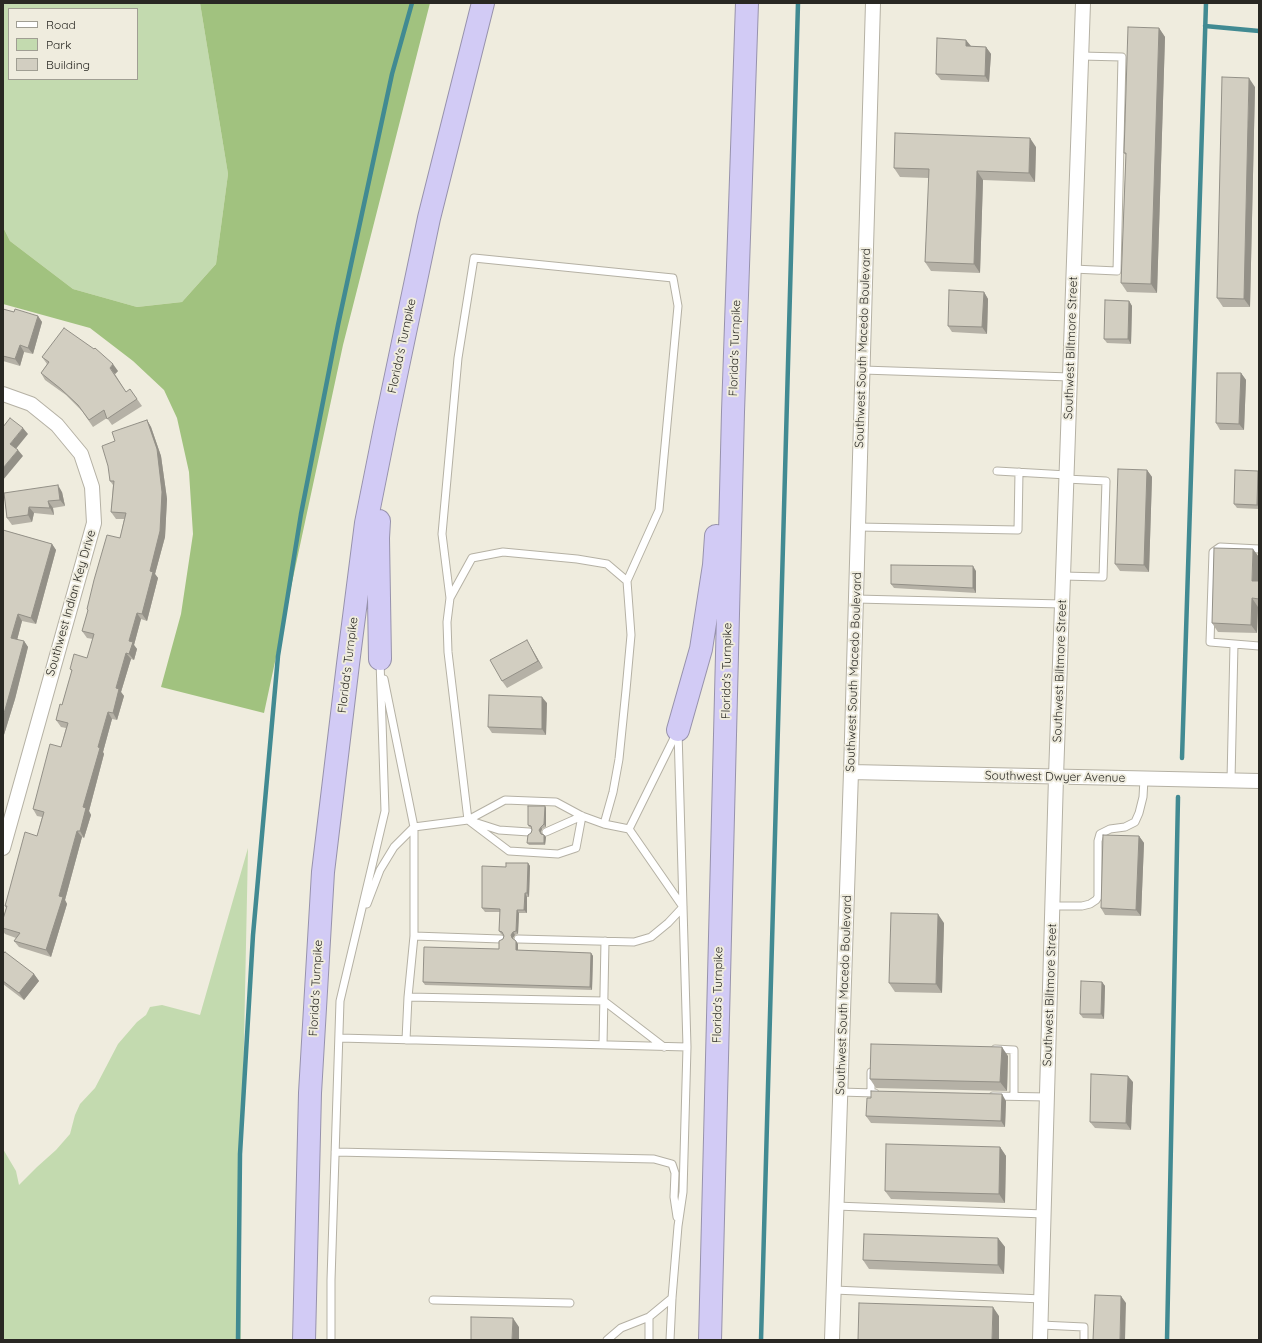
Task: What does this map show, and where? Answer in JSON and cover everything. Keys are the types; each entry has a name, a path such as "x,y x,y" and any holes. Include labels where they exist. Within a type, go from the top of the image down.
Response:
{"highway":[{"name":"Florida's Turnpike","path":"304,1340 310,1093 323,872 366,523 429,218 483,3"},
{"name":"Florida's Turnpike","path":"710,1340 733,412 747,3"},
{"path":"678,730 701,649 714,565 720,468 733,412"},
{"path":"380,659 378,538 385,428"}],"street":[{"name":"Southwest South Macedo Boulevard","path":"832,1340 851,772 873,3"},
{"name":"Southwest Biltmore Street","path":"1040,1340 1056,777 1083,3"},
{"name":"Southwest Indian Key Drive","path":"3,394 31,404 56,425 81,454 92,487 94,523 3,848"},
{"name":"Southwest Dwyer Avenue","path":"851,772 1259,781"}],"lane":[{"path":"1074,269 1117,271 1122,57 1081,56"},
{"path":"582,816 576,848 558,854 509,851 468,820 448,652 447,622 450,598 442,534 458,358 474,258 673,278 678,306 660,510 627,581 631,635 627,683 619,759 613,792 604,824"},
{"path":"863,370 1070,377"},
{"path":"997,471 1106,481 1103,578 1063,576"},
{"path":"858,527 1018,530 1019,472"},
{"path":"1259,549 1220,546 1213,552 1210,642 1259,646"},
{"path":"450,598 472,558 503,552 577,559 607,564 627,581"},
{"path":"856,598 1062,604"},
{"path":"1231,780 1234,644"},
{"path":"380,659 414,827 414,936 408,997 406,1040"},
{"path":"331,1340 331,1280 340,1001 385,811 380,659"},
{"path":"629,829 678,730"},
{"path":"670,1340 678,1226 683,1192 687,1047 678,730"},
{"path":"1053,906 1082,906 1090,904 1096,900 1098,897 1098,841 1100,834 1110,829 1125,827 1136,822 1143,796 1144,779"},
{"path":"357,931 380,870 394,847 414,827 468,820 505,800 556,802 582,816 604,824 629,829 683,908"},
{"path":"546,832 582,816"},
{"path":"468,820 499,830 529,832"},
{"path":"518,940 634,942 651,936 668,923 683,908"},
{"path":"414,936 501,939"},
{"path":"603,1045 605,941"},
{"path":"408,997 604,1001 664,1047"},
{"path":"339,1038 687,1047"},
{"path":"990,1049 1014,1050 1014,1096"},
{"path":"871,1065 871,1093"},
{"path":"840,1092 886,1093"},
{"path":"982,1096 1047,1097"},
{"path":"335,1152 566,1158 654,1158 672,1164 675,1173 674,1197 678,1226"},
{"path":"836,1206 1044,1214"},
{"path":"834,1290 1042,1299"},
{"path":"607,1340 620,1328 649,1317 672,1298"},
{"path":"432,1300 570,1303"},
{"path":"649,1317 649,1340"},
{"path":"1041,1325 1084,1327 1084,1340"}],"green space":[{"path":"3,3 200,3 228,174 216,264 182,302 137,307 73,289 10,241 3,227"},
{"path":"200,3 430,3 343,345 264,713 161,687 181,614 193,534 189,472 177,418 164,390 133,361 90,328 3,304 3,227 10,241 73,289 137,307 182,302 216,264 228,174"},
{"path":"248,848 241,1186 241,1340 3,1340 3,1149 16,1171 19,1185 56,1150 70,1134 75,1115 80,1104 95,1088 118,1044 137,1022 146,1015 150,1007 162,1005 200,1015"}],"building":[{"path":"1128,27 1159,28 1151,284 1121,283 1126,153 1124,153"},
{"path":"937,38 966,40 966,46 986,47 985,76 936,74"},
{"path":"1222,77 1249,78 1244,299 1217,298"},
{"path":"895,133 1030,138 1029,173 977,171 974,264 925,262 929,169 894,168"},
{"path":"949,290 984,292 982,327 948,326"},
{"path":"1105,300 1129,301 1128,339 1104,339"},
{"path":"3,309 14,312 15,309 38,316 28,348 20,345 15,359 3,356"},
{"path":"64,328 94,349 95,348 113,364 110,368 126,392 130,389 137,399 107,419 104,410 89,420 78,405 41,373 49,362 42,357"},
{"path":"1217,373 1241,373 1239,424 1216,423"},
{"path":"10,418 23,428 10,444 18,450 3,468 3,427"},
{"path":"147,420 157,449 162,492 160,531 150,571 153,572 142,614 137,613 129,641 133,642 129,654 126,653 116,688 119,689 113,713 108,712 98,747 100,748 83,807 86,808 80,831 77,831 59,896 63,897 46,950 14,941 20,933 3,928 3,919 7,906 5,906 25,832 37,836 44,812 33,809 50,744 61,747 68,723 56,720 72,670 70,669 74,654 87,658 94,634 82,631 94,580 107,535 120,538 126,513 111,512 114,481 110,481 108,466 102,446 115,441 112,432"},
{"path":"1118,469 1147,470 1144,565 1115,564"},
{"path":"1235,470 1258,471 1257,505 1234,504"},
{"path":"58,485 60,500 48,501 50,508 29,507 28,515 7,518 4,493"},
{"path":"3,530 52,544 31,618 18,614 11,638 24,641 3,717"},
{"path":"1214,548 1253,549 1252,581 1259,581 1259,599 1252,598 1251,625 1212,623"},
{"path":"891,565 973,566 973,588 891,584"},
{"path":"527,640 538,661 502,681 490,660"},
{"path":"489,695 542,697 542,729 488,727"},
{"path":"528,806 545,806 544,824 539,830 541,834 544,835 544,843 527,843 528,835 532,830 531,826 528,825"},
{"path":"1103,835 1139,836 1136,910 1101,908"},
{"path":"506,863 528,863 527,893 525,893 524,910 517,910 516,931 511,935 516,941 516,950 591,953 590,987 423,982 424,947 499,949 499,941 503,939 504,936 502,932 499,931 500,909 482,908 482,866 506,867"},
{"path":"891,913 938,914 936,984 889,983"},
{"path":"5,952 34,974 19,993 3,981 3,954"},
{"path":"1081,981 1102,982 1101,1014 1080,1014"},
{"path":"871,1044 1002,1047 1000,1082 870,1079"},
{"path":"1091,1074 1128,1076 1126,1123 1090,1122"},
{"path":"871,1091 1002,1094 1001,1121 866,1116 867,1098 871,1098"},
{"path":"886,1144 1000,1147 999,1194 885,1191"},
{"path":"864,1234 998,1238 998,1265 863,1260"},
{"path":"1095,1295 1121,1296 1120,1340 1093,1340"},
{"path":"859,1303 993,1307 992,1340 858,1340"},
{"path":"471,1317 513,1318 512,1340 471,1340"}],"waterway":[{"path":"238,1340 240,1154 253,935 278,656 301,514 338,325 392,74 412,3"},
{"path":"761,1340 798,3"},
{"path":"1182,758 1206,3"},
{"path":"1205,26 1259,31"},
{"path":"1167,1340 1178,797"}]}
